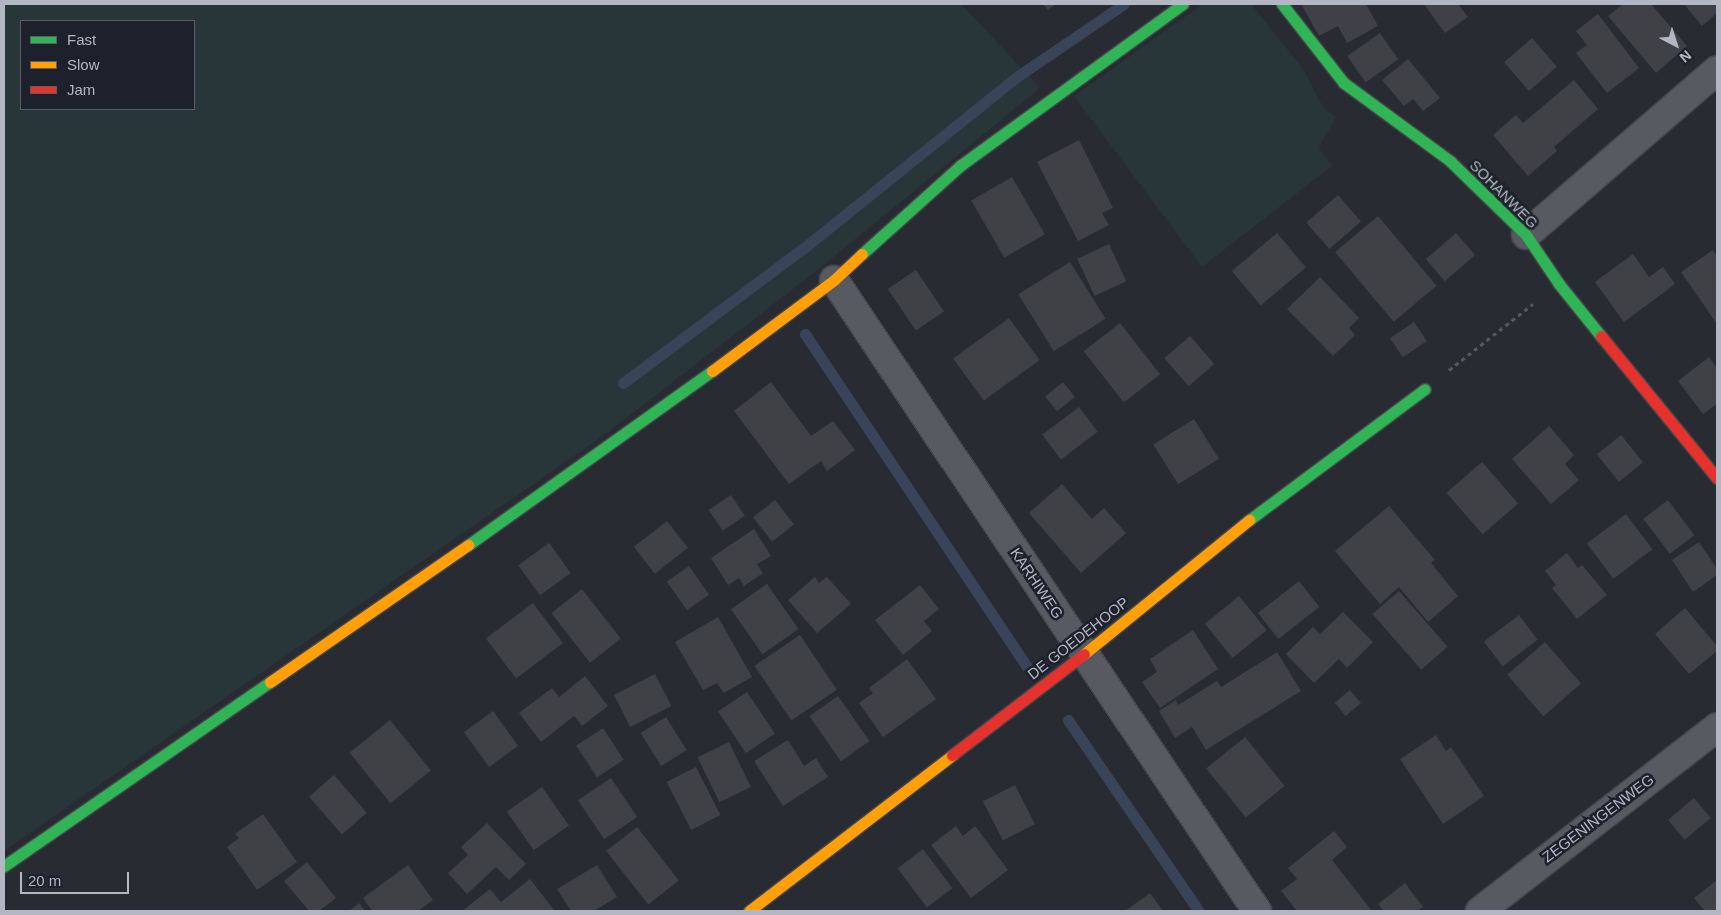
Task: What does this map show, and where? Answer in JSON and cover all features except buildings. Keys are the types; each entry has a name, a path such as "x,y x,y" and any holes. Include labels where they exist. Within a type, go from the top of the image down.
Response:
{"street":[{"path":"4,866 639,426 834,280 961,165 1183,4"},
{"name":"SOHANWEG","path":"1282,4 1344,83 1450,161 1526,235 1559,284 1717,478"},
{"path":"1526,235 1717,70"},
{"name":"KARHIWEG","path":"834,280 1257,911"},
{"name":"DE GOEDEHOOP","path":"749,911 1084,654 1245,523 1425,389"},
{"name":"ZEGENINGENWEG","path":"1480,911 1717,727"}],"path":[{"path":"1425,389 1559,284"}],"shaded area":[{"path":"4,4 961,4 1040,88 820,268 607,433 4,851"},
{"path":"1203,4 1251,4 1304,70 1323,107 1336,117 1319,148 1332,166 1202,267 1074,96"}],"waterway":[{"path":"623,383 805,247 1018,76 1124,4"},
{"path":"805,334 1027,667"},
{"path":"1068,720 1199,911"}],"traffic: fast":[{"path":"862,254 961,165 1183,4"},
{"path":"1282,4 1344,83 1450,161 1526,235 1559,284 1601,336"},
{"path":"468,545 712,371"},
{"path":"1249,520 1425,389"},
{"path":"4,866 270,682"}],"traffic: slow":[{"path":"712,371 834,280 862,254"},
{"path":"1084,654 1249,520"},
{"path":"270,682 468,545"},
{"path":"749,911 952,755"}],"traffic: jam":[{"path":"1601,336 1717,478"},
{"path":"952,755 1084,654"}]}
